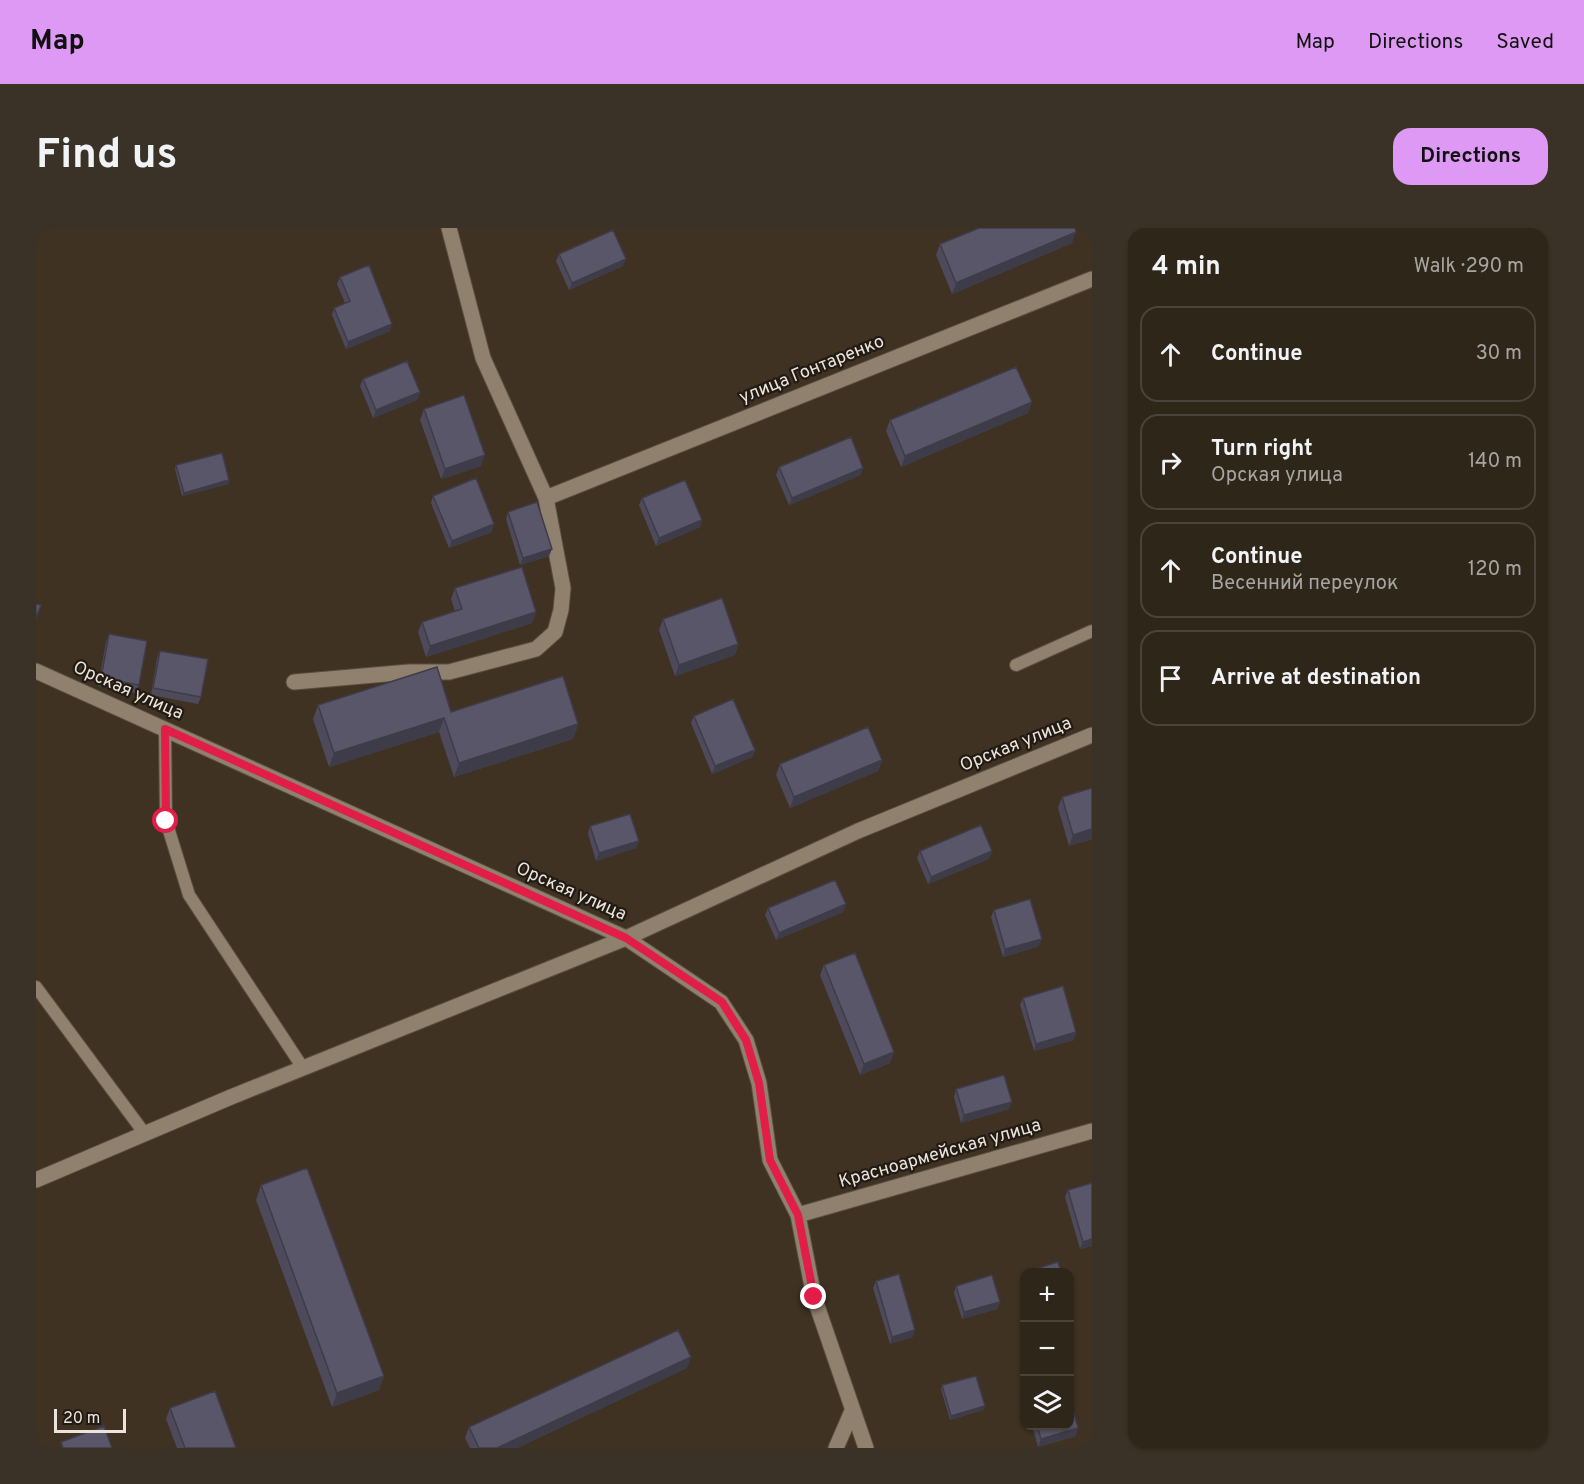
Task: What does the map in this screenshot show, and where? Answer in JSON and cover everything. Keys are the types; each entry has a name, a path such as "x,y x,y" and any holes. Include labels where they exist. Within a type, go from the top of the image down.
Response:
{"street":[{"path":"294,682 408,672 449,672 536,649 555,632 562,588 546,498 483,358 449,228"},
{"name":"улица Гонтаренко","path":"546,498 1092,279"},
{"name":"Орская улица","path":"36,671 626,938 858,831 1092,735"},
{"path":"36,1180 303,1068 626,938 722,1002 746,1040 759,1083 770,1160 798,1215 814,1297 866,1448"},
{"name":"Красноармейская улица","path":"798,1215 1092,1131"},
{"path":"836,1448 852,1410"}],"lane":[{"path":"1016,665 1092,631"},
{"path":"165,729 166,821 189,895 303,1068"},
{"path":"36,987 145,1134"}],"building":[{"path":"979,228 1075,228 1076,232 956,283 940,244"},
{"path":"613,230 626,259 572,283 559,254"},
{"path":"369,265 392,324 348,342 334,308 350,301 340,277"},
{"path":"407,361 420,392 376,410 363,379"},
{"path":"1016,367 1032,402 905,456 890,420"},
{"path":"464,395 485,455 445,469 424,409"},
{"path":"851,437 863,468 792,498 779,467"},
{"path":"222,453 229,480 184,493 176,465"},
{"path":"476,478 494,524 452,541 433,496"},
{"path":"685,480 702,520 659,538 642,498"},
{"path":"537,502 552,549 523,558 508,512"},
{"path":"522,567 536,612 430,646 422,622 462,609 455,588"},
{"path":"722,598 738,644 679,665 663,619"},
{"path":"36,604 41,605 36,618"},
{"path":"109,634 147,641 139,685 101,678"},
{"path":"160,651 208,659 201,697 153,688"},
{"path":"437,667 451,712 563,676 578,724 459,763 444,718 334,753 318,705"},
{"path":"733,699 755,750 715,766 694,716"},
{"path":"868,727 882,760 794,797 780,764"},
{"path":"1092,788 1092,829 1073,835 1062,797"},
{"path":"630,814 639,841 599,853 590,826"},
{"path":"981,825 992,851 931,877 920,851"},
{"path":"835,880 846,904 779,933 768,908"},
{"path":"1030,899 1042,939 1005,949 994,910"},
{"path":"855,953 894,1052 864,1064 824,965"},
{"path":"1063,986 1076,1032 1036,1044 1023,998"},
{"path":"1004,1075 1012,1102 964,1115 956,1089"},
{"path":"307,1168 384,1376 337,1393 261,1185"},
{"path":"1092,1183 1092,1239 1083,1242 1068,1190"},
{"path":"1058,1262 1060,1268 1039,1268"},
{"path":"899,1274 915,1330 892,1337 876,1281"},
{"path":"992,1275 1000,1302 964,1312 956,1286"},
{"path":"678,1330 691,1357 497,1448 479,1448 469,1427"},
{"path":"976,1376 985,1406 951,1416 942,1385"},
{"path":"215,1391 236,1448 185,1448 170,1408"},
{"path":"1074,1413 1078,1428 1074,1429"},
{"path":"104,1426 112,1448 63,1448 61,1442"},
{"path":"1038,1430 1071,1430 1041,1439"}],"route":[{"path":"166,821 165,729 626,938 722,1002 746,1040 759,1083 770,1160 798,1215 814,1297"}]}
